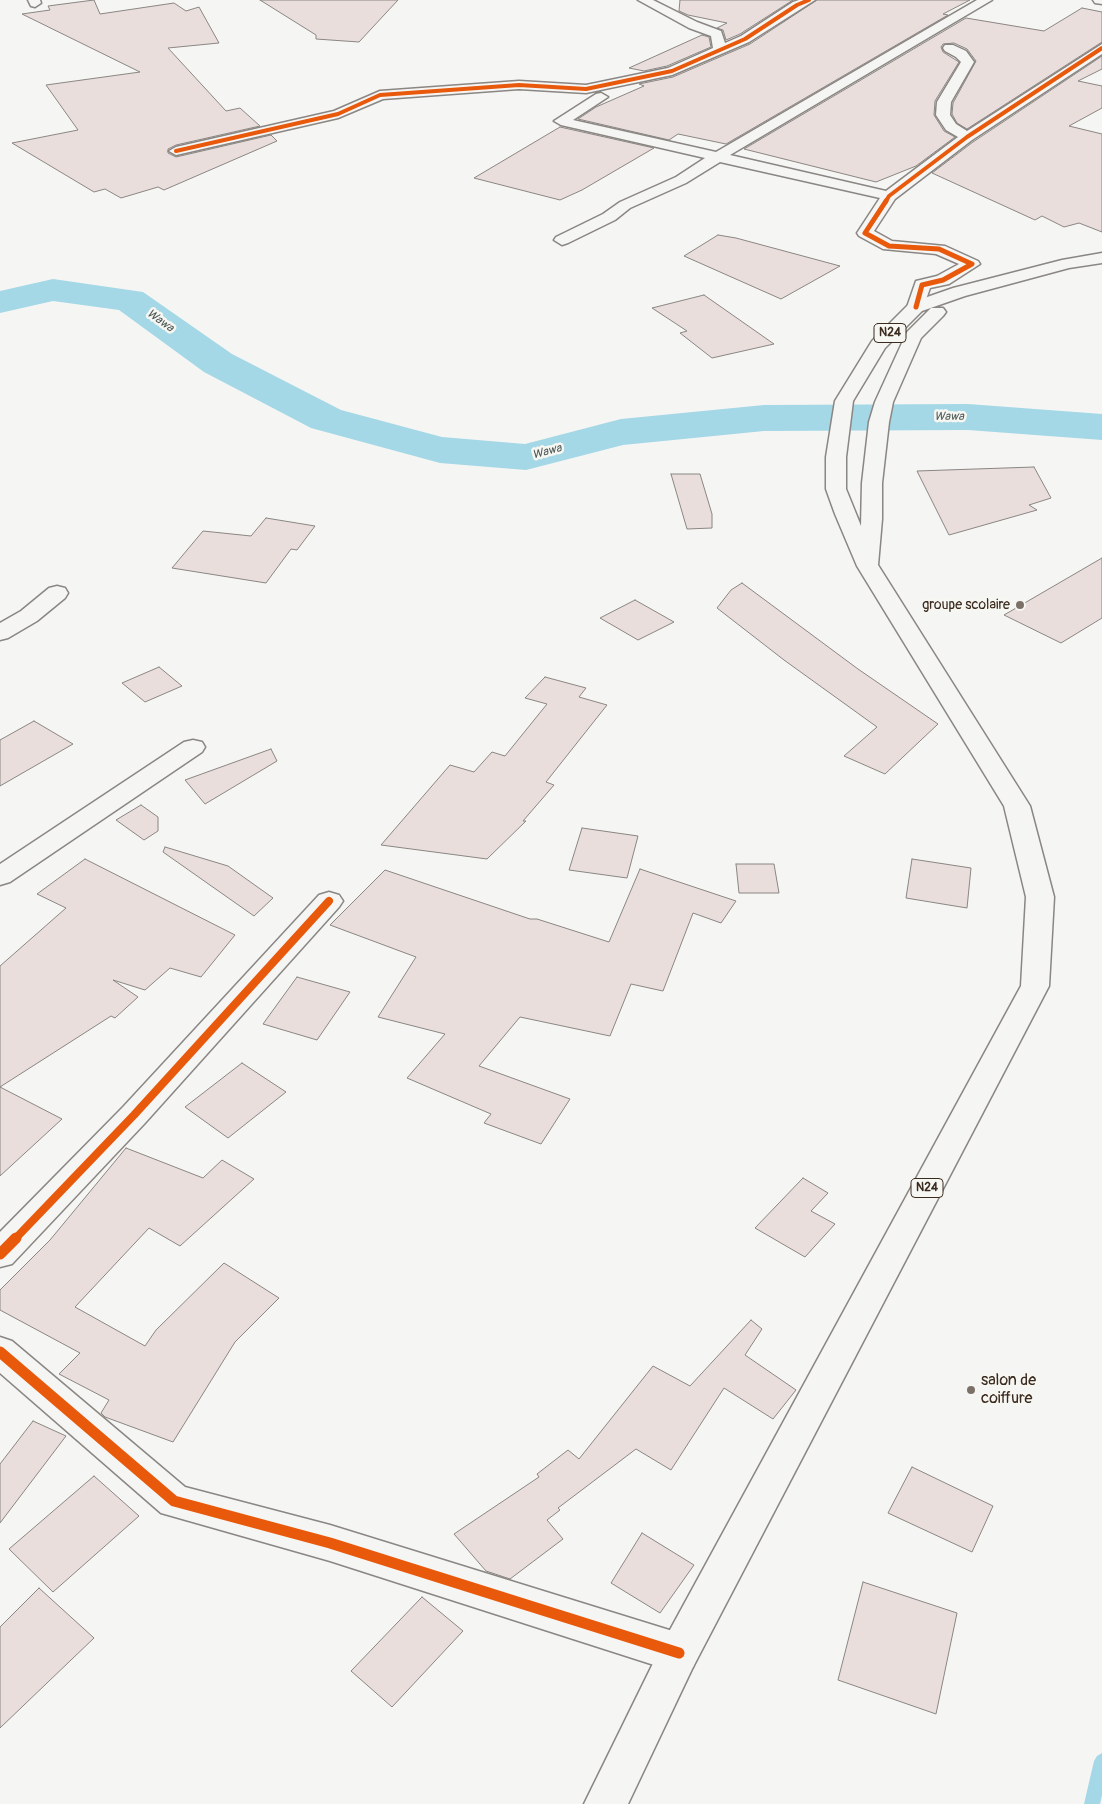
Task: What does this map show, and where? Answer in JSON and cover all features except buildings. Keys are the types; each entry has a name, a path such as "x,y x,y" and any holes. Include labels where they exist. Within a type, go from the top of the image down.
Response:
{"street":[{"path":"644,0 693,25 717,34 720,50"},
{"path":"176,151 338,114 380,95 412,91 519,85 586,89 672,71 746,38 797,5 809,0"},
{"path":"562,240 609,216 625,205 681,180 720,158 753,135 986,0"},
{"path":"949,48 961,54 968,62 944,102 943,115 951,127 966,137"},
{"path":"916,307 922,285 943,280 972,264 940,249 889,246 865,234 889,196 966,137 1102,48"},
{"path":"601,97 561,121 889,196"},
{"name":"N24","path":"606,1804 679,1653 1035,986 1040,897 1017,806 868,566 845,514 836,489 836,457 844,401 878,345 916,307 959,292 1068,263 1102,258"},
{"name":"N24","path":"868,566 872,519 872,483 879,422 884,402 913,336 959,292"},
{"path":"0,633 29,616 57,593"},
{"path":"0,876 193,746"},
{"path":"0,1254 134,1115 329,901"},
{"path":"0,1352 174,1500 330,1543 679,1653"}],"waterway":[{"name":"Wawa","path":"0,302 53,290 130,300 218,363 326,419 440,450 526,457 621,432 764,418 968,417 1102,427"},
{"path":"1092,1804 1102,1761"}],"cycle path":[{"path":"176,151 338,114 380,95 412,91 519,85 586,89 672,71 745,39 797,5 809,0"},
{"path":"916,307 922,285 943,280 972,264 939,249 889,246 865,233 889,196 967,137 1102,48"},
{"path":"0,1254 134,1115 329,901"},
{"path":"0,1352 174,1501 330,1543 679,1653"}],"place":[{"name":"groupe scolaire","path":"1020,605"},
{"name":"salon de coiffure","path":"971,1390"}]}
